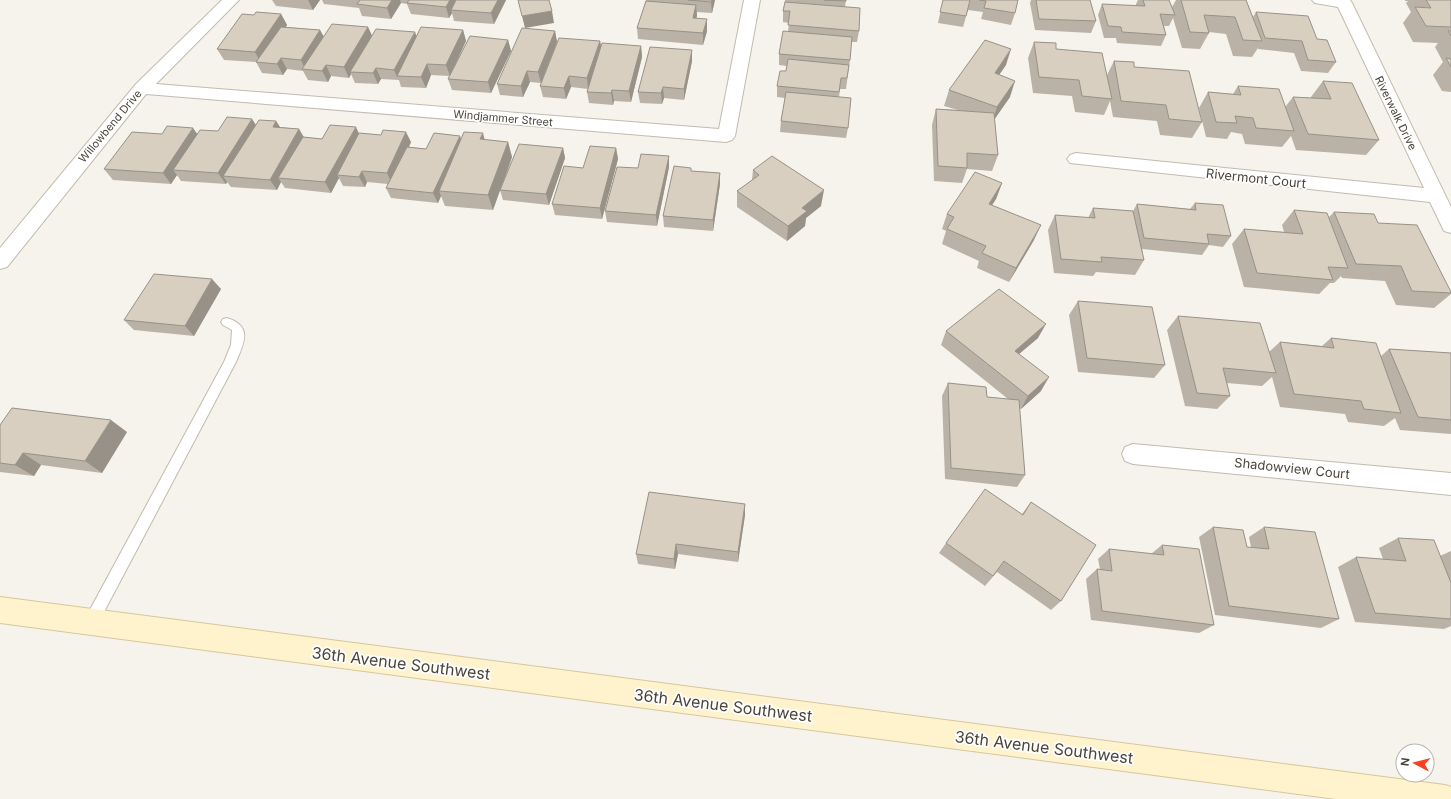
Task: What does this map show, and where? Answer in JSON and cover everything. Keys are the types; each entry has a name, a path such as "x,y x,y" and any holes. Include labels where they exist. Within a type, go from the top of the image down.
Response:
{"main road":[{"name":"36th Avenue Southwest","path":"0,610 1445,799"}],"street":[{"name":"Willowbend Drive","path":"0,262 110,125 142,88 231,0"},
{"name":"Windjammer Street","path":"142,88 726,136 752,0"},
{"path":"1320,0 1343,2"},
{"name":"Riverwalk Drive","path":"1343,2 1451,226"},
{"name":"Rivermont Court","path":"1076,159 1436,196"},
{"name":"Shadowview Court","path":"1133,454 1451,484"}],"lane":[{"path":"91,622 215,393 231,359 238,340 238,330 234,325 227,322"}],"building":[{"path":"360,0 392,0 387,8 357,4"},
{"path":"409,0 450,0 446,7 407,3"},
{"path":"456,0 498,0 491,13 451,10"},
{"path":"518,0 549,0 552,11 522,16"},
{"path":"688,0 712,0 711,2"},
{"path":"824,0 846,0 846,1"},
{"path":"943,0 970,0 966,16 940,12"},
{"path":"979,0 1018,0 1015,13 984,8 986,1"},
{"path":"1036,0 1090,0 1096,21 1039,19"},
{"path":"1143,0 1169,0 1175,15 1160,14 1166,35 1122,32 1121,27 1108,26 1102,4 1145,6"},
{"path":"1181,0 1246,0 1262,41 1243,40 1235,17 1204,15 1209,33 1190,32"},
{"path":"1426,0 1451,0 1451,27 1426,26 1415,7 1431,8"},
{"path":"646,1 696,5 693,18 707,19 703,33 637,28"},
{"path":"785,2 860,8 859,31 788,25 790,11 783,11"},
{"path":"256,12 281,14 255,52 217,49 242,14 254,15"},
{"path":"1256,12 1308,16 1317,39 1327,40 1336,62 1308,60 1302,41 1265,38"},
{"path":"332,24 368,27 344,67 326,65 322,71 302,69"},
{"path":"281,27 320,30 301,60 281,58 277,64 256,62"},
{"path":"421,27 463,30 446,65 427,64 421,77 397,76"},
{"path":"522,28 555,31 538,72 527,71 521,86 497,84"},
{"path":"376,29 415,32 394,70 376,68 373,73 350,72"},
{"path":"783,31 852,37 850,60 779,54"},
{"path":"470,36 508,40 488,82 448,79"},
{"path":"559,38 600,41 587,78 569,76 564,88 540,86"},
{"path":"985,40 1011,49 995,73 1015,81 997,107 949,90"},
{"path":"1034,42 1056,43 1056,49 1102,53 1112,99 1082,96 1079,80 1039,77"},
{"path":"602,43 641,46 629,91 612,90 611,93 587,92"},
{"path":"650,47 692,50 684,89 663,87 661,93 638,92"},
{"path":"1446,58 1451,59 1451,67"},
{"path":"788,59 849,65 847,78 841,78 839,92 777,86 780,71 786,71"},
{"path":"1114,61 1134,62 1134,67 1189,71 1202,122 1169,119 1166,105 1121,101"},
{"path":"1323,81 1352,83 1379,140 1308,134 1293,97 1331,99"},
{"path":"1238,86 1279,89 1294,131 1256,128 1253,118 1235,116 1237,123 1216,122 1208,92 1241,95"},
{"path":"786,92 851,98 848,128 781,121"},
{"path":"936,109 994,113 998,155 967,153 967,168 938,166"},
{"path":"227,117 252,119 218,173 173,170 200,130 218,131"},
{"path":"259,120 276,121 273,127 299,129 270,180 223,176"},
{"path":"330,125 356,127 325,182 278,178 303,137 322,139"},
{"path":"167,126 193,128 163,173 104,169 132,132 162,134"},
{"path":"383,130 406,132 387,173 362,171 359,177 337,175 359,133 381,135"},
{"path":"464,132 483,133 480,139 508,142 488,195 439,191"},
{"path":"434,133 460,136 433,193 386,188 407,147 426,149"},
{"path":"519,144 563,148 546,194 500,190"},
{"path":"590,146 616,148 600,208 552,204 564,166 583,168"},
{"path":"641,154 669,156 656,215 605,211 617,167 638,168"},
{"path":"772,156 824,190 802,208 807,211 788,226 737,191 759,175 753,170"},
{"path":"674,166 691,168 691,171 720,173 713,220 663,216"},
{"path":"975,172 1002,183 989,204 1041,225 1016,268 982,253 986,246 947,229 954,217 947,214"},
{"path":"1195,203 1223,205 1231,236 1207,234 1209,244 1144,238 1137,204 1196,210"},
{"path":"1093,208 1133,211 1144,260 1101,257 1102,262 1061,259 1055,215 1095,218"},
{"path":"1294,210 1327,213 1348,268 1328,267 1333,280 1257,273 1244,229 1303,234"},
{"path":"1334,212 1374,214 1378,223 1417,225 1451,293 1412,291 1401,266 1356,264"},
{"path":"154,274 212,279 185,326 124,320"},
{"path":"999,289 1046,324 1015,351 1049,377 1028,396 946,331"},
{"path":"1078,301 1152,307 1165,365 1087,358"},
{"path":"1178,316 1260,323 1276,373 1223,368 1230,396 1197,393"},
{"path":"1331,338 1376,343 1401,413 1364,409 1361,401 1294,394 1280,342 1334,348"},
{"path":"1389,349 1451,353 1451,420 1418,417"},
{"path":"948,383 986,387 987,397 1019,400 1025,475 951,468"},
{"path":"12,408 111,420 85,461 23,453 15,465 0,463 0,425"},
{"path":"985,489 1023,515 1031,502 1096,545 1061,601 1004,561 993,576 946,543"},
{"path":"649,492 745,504 738,552 676,544 674,559 636,554"},
{"path":"1213,527 1243,530 1247,547 1269,549 1264,527 1315,532 1339,619 1229,606"},
{"path":"1398,538 1434,540 1451,583 1451,619 1375,613 1356,557 1406,561"},
{"path":"1162,545 1199,549 1214,625 1102,611 1097,569 1112,571 1109,549 1164,555"}]}
